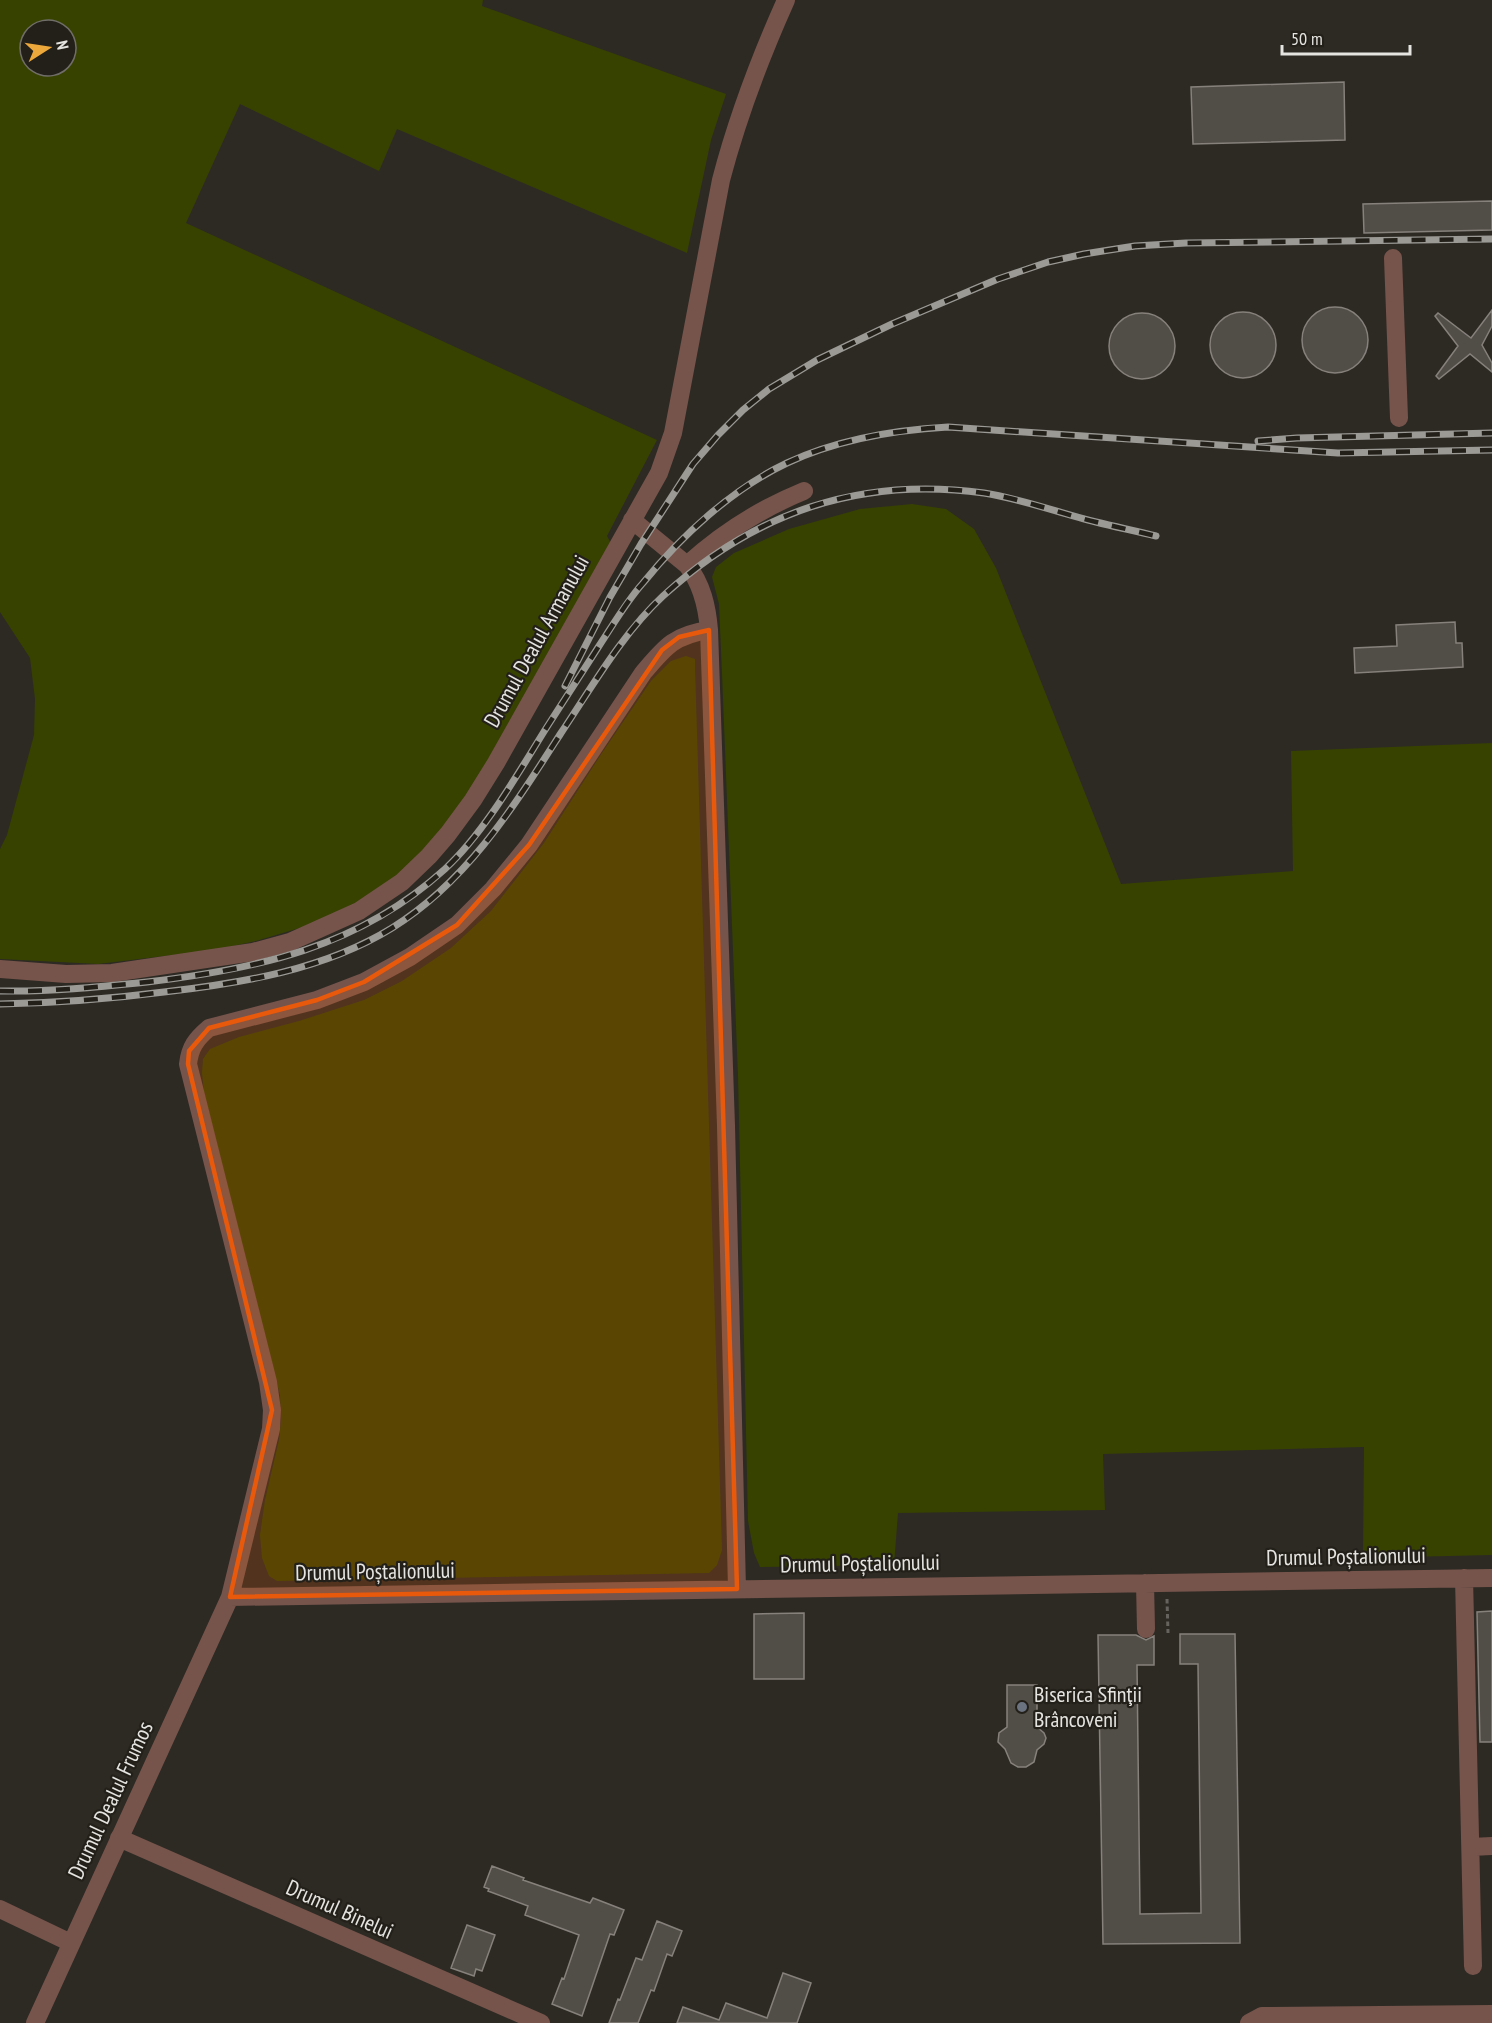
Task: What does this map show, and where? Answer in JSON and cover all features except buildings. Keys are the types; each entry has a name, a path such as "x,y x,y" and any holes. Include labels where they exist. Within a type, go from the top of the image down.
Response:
{"street":[{"name":"Drumul Dealul Armanului","path":"0,969 66,974 101,973 197,962 253,952 290,942 359,911 402,882 448,834 496,763 659,473 668,452 727,158 759,65 786,0"},
{"path":"1393,258 1399,418"},
{"path":"687,566 714,541 745,520 804,491"},
{"path":"632,520 687,566 697,579 702,591 709,630 726,1126 737,1589"},
{"name":"Drumul Dealul Frumos","path":"35,2023 230,1597 271,1429 272,1410 268,1382 188,1064 189,1051 196,1039 209,1028 317,1000 364,982 410,957 457,925 493,889 529,845 637,682 656,658 679,637 709,630"},
{"path":"1464,1578 1476,1816 1471,1846 1479,1872 1473,1966"},
{"name":"Drumul Poștalionului","path":"230,1597 1492,1578"},
{"path":"1145,1583 1146,1629"},
{"name":"Drumul Binelui","path":"119,1838 541,2023"},
{"path":"1471,1846 1492,1846"},
{"path":"0,1910 71,1943"},
{"path":"1249,2023 1262,2016 1492,2014"}],"path":[{"path":"1167,1582 1168,1633"}],"highlighted area":[{"path":"709,630 737,1589 230,1597 272,1410 188,1064 189,1051 209,1028 317,1000 364,982 457,925 529,845 662,650 679,637"}],"green space":[{"path":"0,0 483,0 482,6 726,94 711,140 687,253 397,129 379,171 240,104 186,223 657,440 607,536 612,545 476,787 435,842 403,872 348,908 303,927 215,950 98,964 0,959 0,849 7,835 34,735 35,699 30,658 0,612"},
{"path":"912,504 946,509 974,529 996,568 1121,884 1293,871 1291,751 1492,743 1492,1555 1363,1558 1364,1447 1103,1454 1105,1510 898,1513 894,1565 760,1567 754,1553 748,1521 738,1076 719,604 712,577 716,567 734,553 789,529 860,509"},
{"path":"686,656 695,659 722,1550 717,1565 709,1573 277,1581 269,1576 262,1558 260,1535 265,1500 279,1440 280,1395 204,1092 203,1059 210,1049 239,1037 364,1000 402,981 451,948 491,911 544,843 651,681 671,661"}],"railway":[{"path":"565,686 610,597 693,464 743,410 769,389 817,360 892,324 998,279 1048,262 1084,254 1135,246 1186,243 1492,239"},
{"path":"0,991 55,990 147,982 228,970 305,950 342,936 378,918 412,896 459,855 486,821 620,614 658,565 691,531 727,500 787,463 825,448 866,438 948,427 1338,453 1492,450"},
{"path":"1258,441 1492,433"},
{"path":"0,1004 123,997 252,979 311,964 339,954 392,928 444,888 487,840 525,788 608,662 648,611 698,567 735,542 772,522 812,507 852,496 894,490 938,489 984,493 1026,502 1156,536"}],"place":[{"name":"Biserica Sfinţii Brâncoveni","path":"1022,1707"}]}
